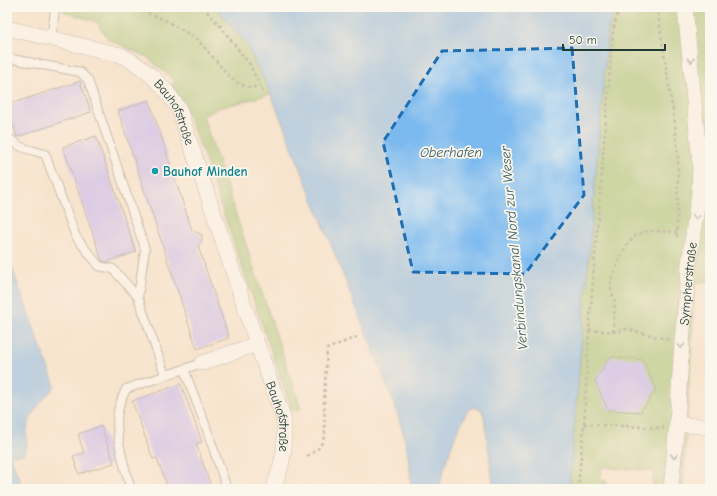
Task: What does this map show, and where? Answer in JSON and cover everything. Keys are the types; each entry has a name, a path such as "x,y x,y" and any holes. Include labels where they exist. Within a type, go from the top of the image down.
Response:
{"street":[{"name":"Sympherstraße","path":"671,489 669,427 673,343 689,263 699,192 700,164 685,7"},
{"name":"Bauhofstraße","path":"7,28 121,55 138,64 152,76 169,93 179,109 257,344 284,419 284,450 281,466 273,489"},
{"path":"202,363 257,344"},
{"path":"669,427 710,427"}],"lane":[{"path":"51,39 55,10 53,7"},
{"path":"7,58 80,72 88,80 145,249 138,297"},
{"path":"7,135 19,147 44,154 76,237 99,266 113,269 138,297 165,375"},
{"path":"131,489 125,471 118,435 118,413 126,389 202,363"},
{"path":"184,369 227,489"}],"path":[{"path":"131,7 165,20 197,39 229,76 239,84 252,88 259,85"},
{"path":"203,7 221,27 250,65 263,92"},
{"path":"578,489 613,31 619,7"},
{"path":"657,7 676,130 678,159 677,239"},
{"path":"613,332 615,303 611,279 626,246 634,236 647,231 677,232"},
{"path":"589,330 613,332 627,329 673,343"},
{"path":"669,332 673,343"},
{"path":"307,456 315,452 320,447 325,435 324,400 327,349 359,336"},
{"path":"584,424 669,427"}],"highlighted area":[{"path":"572,48 584,195 525,274 413,272 383,142 442,51"}],"green space":[{"path":"61,7 216,7 246,44 271,94 219,108 203,116 301,409 292,411 202,151 184,106 171,85 176,82 147,57 108,39 97,22 65,12"},
{"path":"613,7 708,7 710,21 710,281 695,283 683,489 652,489 654,471 601,467 600,480 606,481 606,489 569,489 608,31"}],"water":[{"name":"Oberhafen","path":"216,7 614,7 608,31 569,489 494,489 484,416 481,409 474,407 468,410 454,439 444,468 439,489 411,489 411,475 407,449 392,398 271,94 246,44"},
{"path":"7,255 55,386 37,407 29,421 26,438 27,448 24,450 24,453 16,456 15,454 10,455 23,489 7,489"}],"building":[{"path":"80,81 91,112 17,137 7,105"},
{"name":"Bauhof Minden","path":"149,100 192,230 202,235 202,241 198,246 229,338 197,349 118,111"},
{"path":"96,136 136,252 107,262 102,261 63,147"},
{"path":"610,357 642,359 656,389 641,412 608,410 595,381"},
{"path":"181,384 202,442 196,444 212,489 168,489 157,458 153,459 132,401"},
{"path":"101,426 114,463 79,474 73,456 84,453 78,434"}],"place":[{"name":"Bauhof Minden","path":"155,171"}],"water label":[{"name":"Verbindungskanal Nord zur Weser","path":"514,248"}]}
